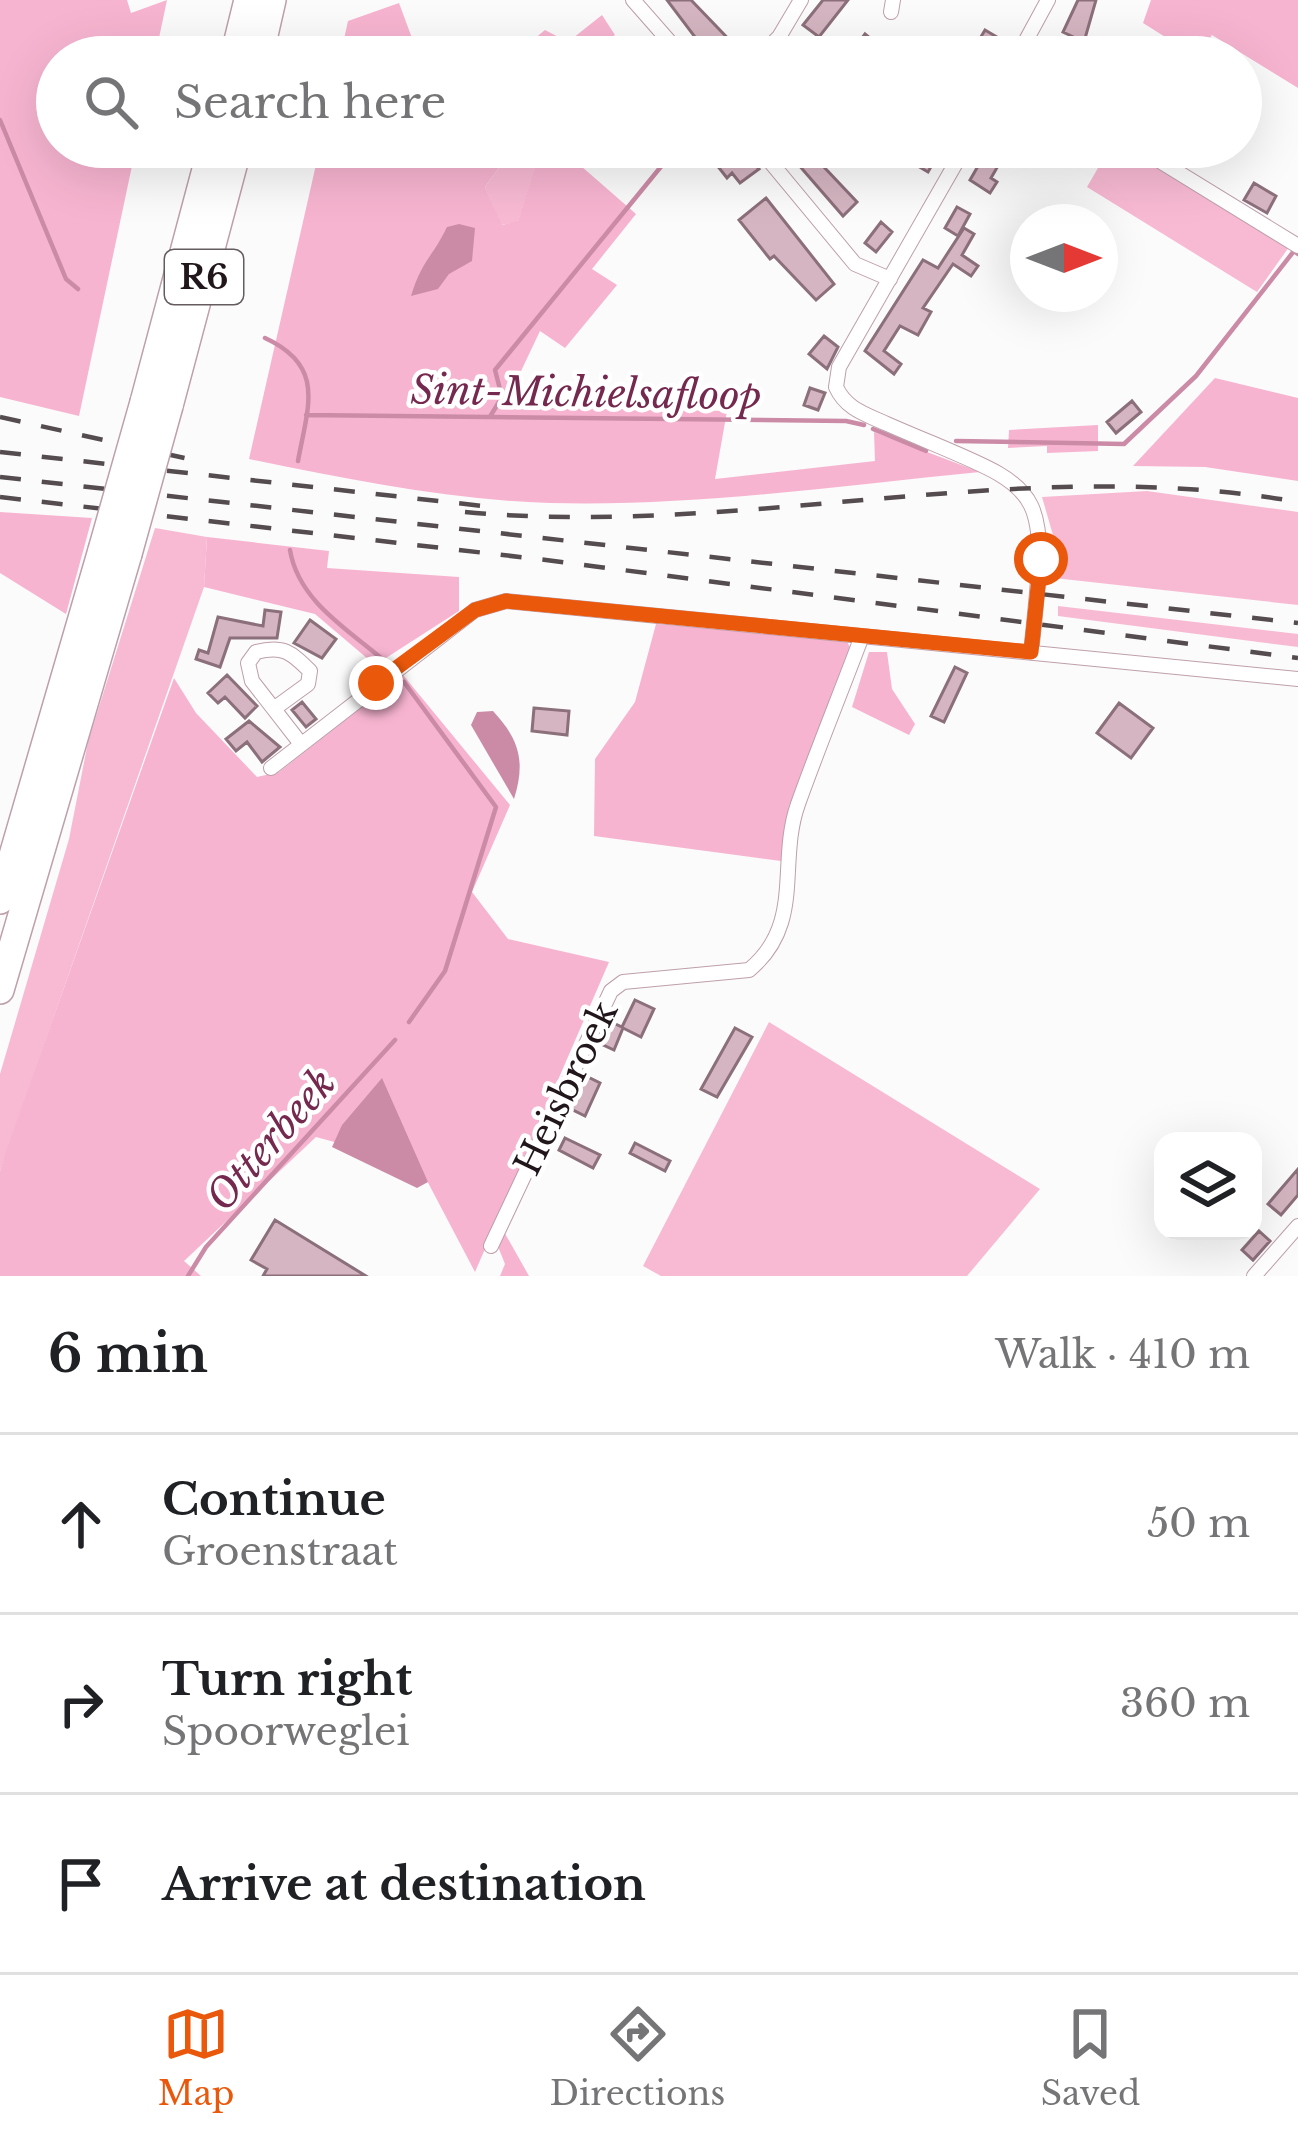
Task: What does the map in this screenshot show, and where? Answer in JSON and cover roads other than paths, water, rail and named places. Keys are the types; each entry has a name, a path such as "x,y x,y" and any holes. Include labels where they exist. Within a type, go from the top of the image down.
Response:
{"highway":[{"path":"239,36 248,0"},
{"path":"264,36 272,0"},
{"name":"R6","path":"157,404 208,168"},
{"name":"R6","path":"0,990 115,552 231,168"},
{"name":"R6","path":"0,899 115,552"}],"street":[{"path":"633,0 665,36"},
{"path":"780,36 801,0"},
{"path":"1028,36 1048,0"},
{"path":"775,168 855,264 890,279"},
{"path":"953,168 838,367 836,386 856,410 1010,478 1034,503 1042,537 1031,652"},
{"path":"1171,168 1298,246"},
{"path":"271,768 386,676 490,603 1298,679"},
{"name":"Heisbroek","path":"491,1246 611,992 623,982 748,970 776,940 790,896 792,823 862,636"},
{"path":"275,708 308,684 310,671 291,650 272,647 256,652 248,663 252,681 301,744"},
{"path":"1254,1276 1298,1226"}],"waterway":[{"name":"Otterbeek","path":"0,120 66,279 78,289"},
{"path":"491,415 502,397 495,370 660,168"},
{"name":"Sint-Michielsafloop","path":"956,441 1124,444 1196,376 1294,251 1298,254"},
{"name":"Otterbeek","path":"265,338 297,361 305,375 308,405 298,461"},
{"name":"Sint-Michielsafloop","path":"306,415 846,421 864,425"},
{"name":"Sint-Michielsafloop","path":"873,429 926,451"},
{"name":"Otterbeek","path":"290,550 312,597 380,657"},
{"name":"Otterbeek","path":"404,682 496,807 445,971 409,1022"},
{"name":"Otterbeek","path":"188,1276 206,1247 395,1040"}],"railway":[{"path":"0,417 189,459"},
{"path":"0,452 483,506"},
{"path":"0,477 1298,623"},
{"path":"465,512 674,515 986,490 1090,487 1194,489 1298,502"},
{"path":"0,497 546,560 1298,658"}]}
